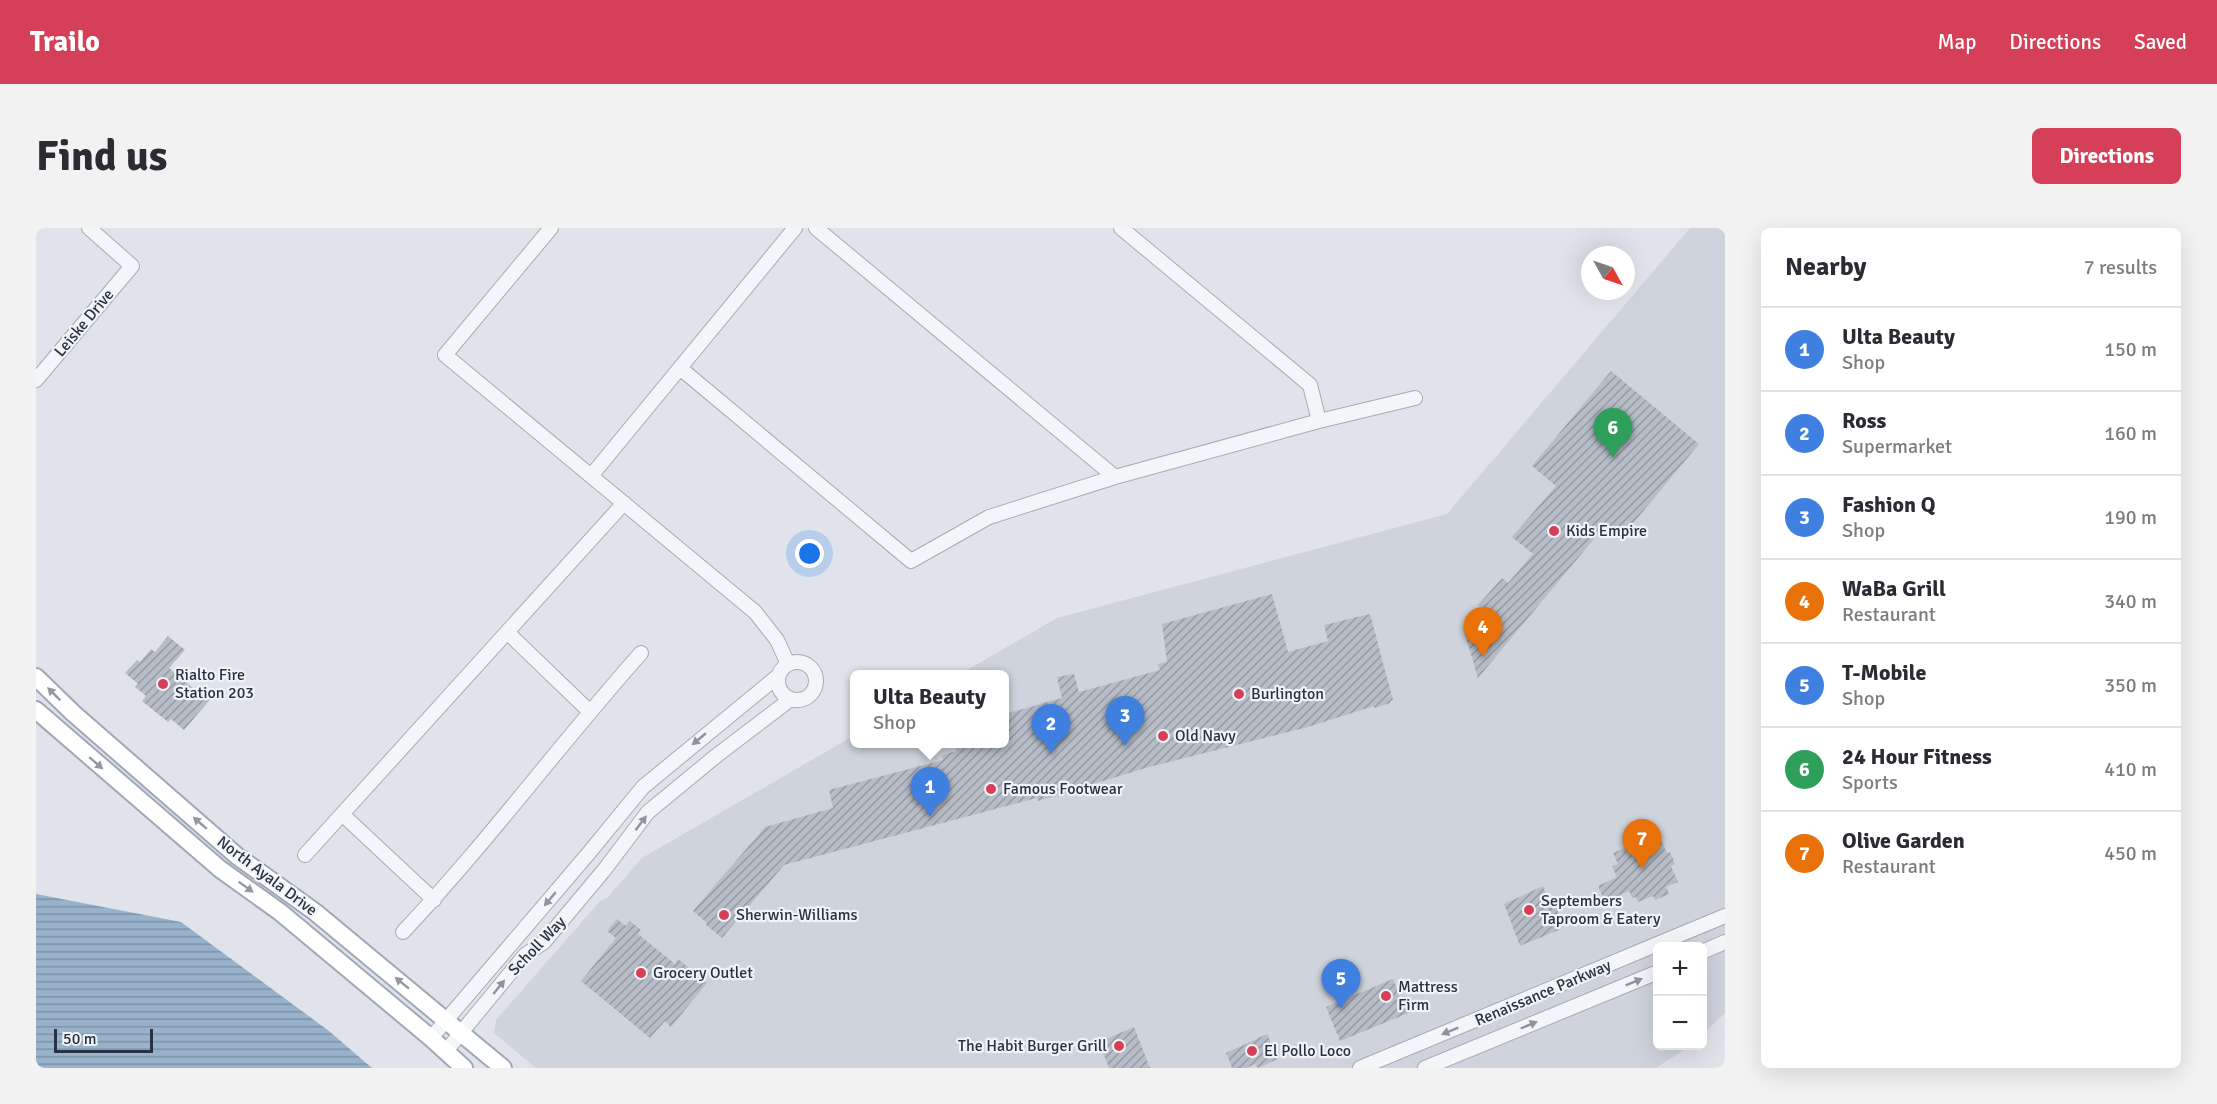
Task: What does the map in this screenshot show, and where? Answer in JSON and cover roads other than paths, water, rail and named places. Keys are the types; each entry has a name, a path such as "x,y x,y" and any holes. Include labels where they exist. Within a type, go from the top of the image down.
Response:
{"main road":[{"name":"North Ayala Drive","path":"36,677 73,713 237,856 315,912 503,1068"},
{"name":"North Ayala Drive","path":"36,710 220,869 280,912 464,1068"}],"street":[{"name":"Leiske Drive","path":"36,380 132,266 88,228"},
{"path":"551,228 445,355 755,612 777,640 788,664"},
{"path":"591,476 795,228"},
{"path":"816,228 1115,477"},
{"path":"1121,228 1310,386 1319,421"},
{"path":"680,368 911,561 990,517 1115,477 1319,421 1415,398"},
{"path":"305,855 624,503"},
{"path":"507,632 589,711"},
{"path":"404,932 434,900 589,711 641,653"},
{"path":"797,661 804,663 809,666 816,677 816,684 809,695 804,698 791,699 782,693 777,682 778,676 780,670 788,664 797,661"},
{"name":"Scholl Way","path":"431,1038 643,787 778,676"},
{"name":"Scholl Way","path":"446,1051 525,955 544,942 605,869 648,812 791,699"},
{"path":"729,714 743,735"},
{"path":"342,814 434,900"},
{"name":"Renaissance Parkway","path":"1360,1068 1725,916"},
{"path":"1707,950 1725,942"},
{"name":"Renaissance Parkway","path":"1425,1068 1653,974"}],"water":[{"path":"36,894 181,922 329,1031 372,1068 36,1068"}],"place":[{"name":"24 Hour Fitness","path":"1613,458"},
{"name":"Kids Empire","path":"1554,531"},
{"name":"WaBa Grill","path":"1483,657"},
{"name":"Rialto Fire Station 203","path":"163,684"},
{"name":"Burlington","path":"1239,694"},
{"name":"Old Navy","path":"1163,736"},
{"name":"Fashion Q","path":"1125,746"},
{"name":"Ross","path":"1051,754"},
{"name":"Famous Footwear","path":"991,789"},
{"name":"Ulta Beauty","path":"930,817"},
{"name":"Olive Garden","path":"1642,869"},
{"name":"Septembers Taproom & Eatery","path":"1529,910"},
{"name":"Sherwin-Williams","path":"724,915"},
{"name":"Grocery Outlet","path":"641,973"},
{"name":"Mattress Firm","path":"1386,996"},
{"name":"T-Mobile","path":"1341,1009"},
{"name":"The Habit Burger Grill","path":"1119,1046"},
{"name":"El Pollo Loco","path":"1252,1051"}]}
